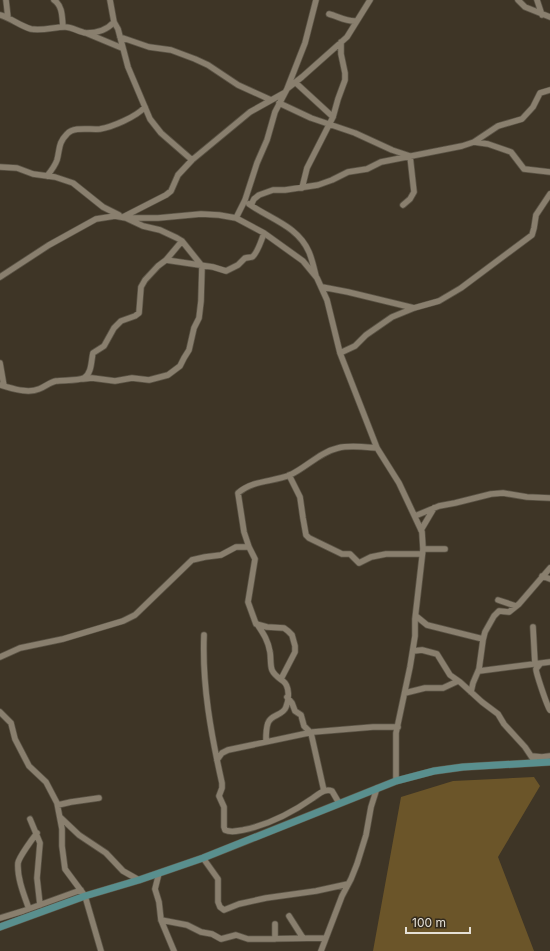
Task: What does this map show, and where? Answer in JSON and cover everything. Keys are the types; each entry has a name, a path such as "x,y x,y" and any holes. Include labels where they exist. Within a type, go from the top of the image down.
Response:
{"main road":[{"path":"0,927 83,893 141,879 203,858 396,781 434,771 463,767 533,759 550,762"}],"street":[{"path":"6,0 8,18"},
{"path":"54,0 58,2 61,10 63,27"},
{"path":"110,0 114,22 118,29 122,48 150,119 162,134 192,160"},
{"path":"236,218 245,200 279,103 286,90 305,43 316,0"},
{"path":"123,217 156,201 171,191 178,175 192,160 250,112 296,83 347,37 370,0"},
{"path":"518,0 525,7 550,17"},
{"path":"537,0 542,15"},
{"path":"0,10 7,9"},
{"path":"329,14 351,22 356,21"},
{"path":"0,15 32,29 70,28 122,48"},
{"path":"86,33 103,31 114,22"},
{"path":"120,37 149,47 171,50 195,58 238,85 271,100"},
{"path":"302,188 307,168 328,124 333,117 345,80 341,54 341,42"},
{"path":"296,83 333,117"},
{"path":"251,205 254,199 266,192 318,185 348,172 367,169 382,162 462,146 474,142 498,126 522,119 533,107 540,93 550,90"},
{"path":"279,103 410,156"},
{"path":"47,176 57,159 58,147 69,132 109,127 123,121 145,108"},
{"path":"474,142 488,144 511,152 524,169 550,172"},
{"path":"403,206 414,192 410,156"},
{"path":"0,167 17,168 34,174 55,177 73,183 103,207 143,226 160,230 182,241 202,266 199,318 194,328 188,350 180,366 168,375 149,380 132,378 115,381 92,378 55,381 39,389 25,391 2,385 0,363"},
{"path":"340,353 355,346 378,326 392,317 414,308 439,301 462,288 528,238 533,233 536,215 548,196 550,186"},
{"path":"245,200 298,234 308,251 317,278"},
{"path":"0,277 50,245 92,221 102,217 158,218 201,214 236,218 264,233 303,261 317,278 327,300 340,353 377,448 399,483 421,530 422,551 413,651 398,727 395,753 396,781"},
{"path":"166,260 230,270 245,258 253,255 261,242 264,233"},
{"path":"83,379 91,369 94,352 104,346 114,328 121,321 139,313 142,286 145,280 166,260 182,241"},
{"path":"322,287 356,293 414,308"},
{"path":"266,741 266,729 269,720 284,711 288,698 286,685 273,672 266,636 256,624 248,602 255,559 244,532 238,494 256,483 289,475 306,466 323,453 336,448 352,446 377,448"},
{"path":"289,475 300,498 303,522 308,538 342,554 350,554 359,563 371,557 386,554 445,549"},
{"path":"415,516 434,508 496,493 533,498 550,498"},
{"path":"421,530 434,508"},
{"path":"0,657 20,648 63,639 123,621 136,615 192,560 220,555 236,547 249,547"},
{"path":"471,692 478,671 483,639 487,628 496,613 499,611 509,612 550,568"},
{"path":"542,576 550,579"},
{"path":"498,600 516,606"},
{"path":"416,616 427,625 483,639"},
{"path":"256,624 267,627 284,628 292,635 295,652 281,679"},
{"path":"532,626 538,664 536,674 544,691 547,706 550,710"},
{"path":"204,635 204,669 206,690 222,783 222,788 218,796 224,807 224,827 228,831 234,832 255,828 328,790 332,791 339,803"},
{"path":"413,651 422,650 437,654 447,671 498,714 504,724 520,741 533,759 550,756"},
{"path":"478,671 550,662"},
{"path":"405,693 425,688 443,688 458,681"},
{"path":"288,698 295,711 301,715 304,726 311,733 324,791"},
{"path":"0,712 11,724 28,765 46,782 58,805 62,828 62,846 65,869 83,893 101,951"},
{"path":"217,760 222,753 228,750 266,741 291,738 311,733 373,727 398,727"},
{"path":"321,951 360,854 377,788"},
{"path":"58,805 99,798"},
{"path":"60,817 83,838 106,853 123,871 155,886"},
{"path":"30,819 40,843 36,878 40,905"},
{"path":"29,909 23,892 18,862 37,833"},
{"path":"203,858 218,879 218,902 220,907 224,910 239,904 266,898 316,891 348,884"},
{"path":"159,873 155,886 156,894 159,902 161,920 174,951"},
{"path":"0,918 83,893"},
{"path":"289,916 303,938"},
{"path":"161,920 187,925 221,939 236,936 248,939 285,940 325,938"},
{"path":"274,924 275,939"}],"shaded area":[{"path":"534,777 540,786 498,857 534,951 373,951 401,797 453,781"}]}
